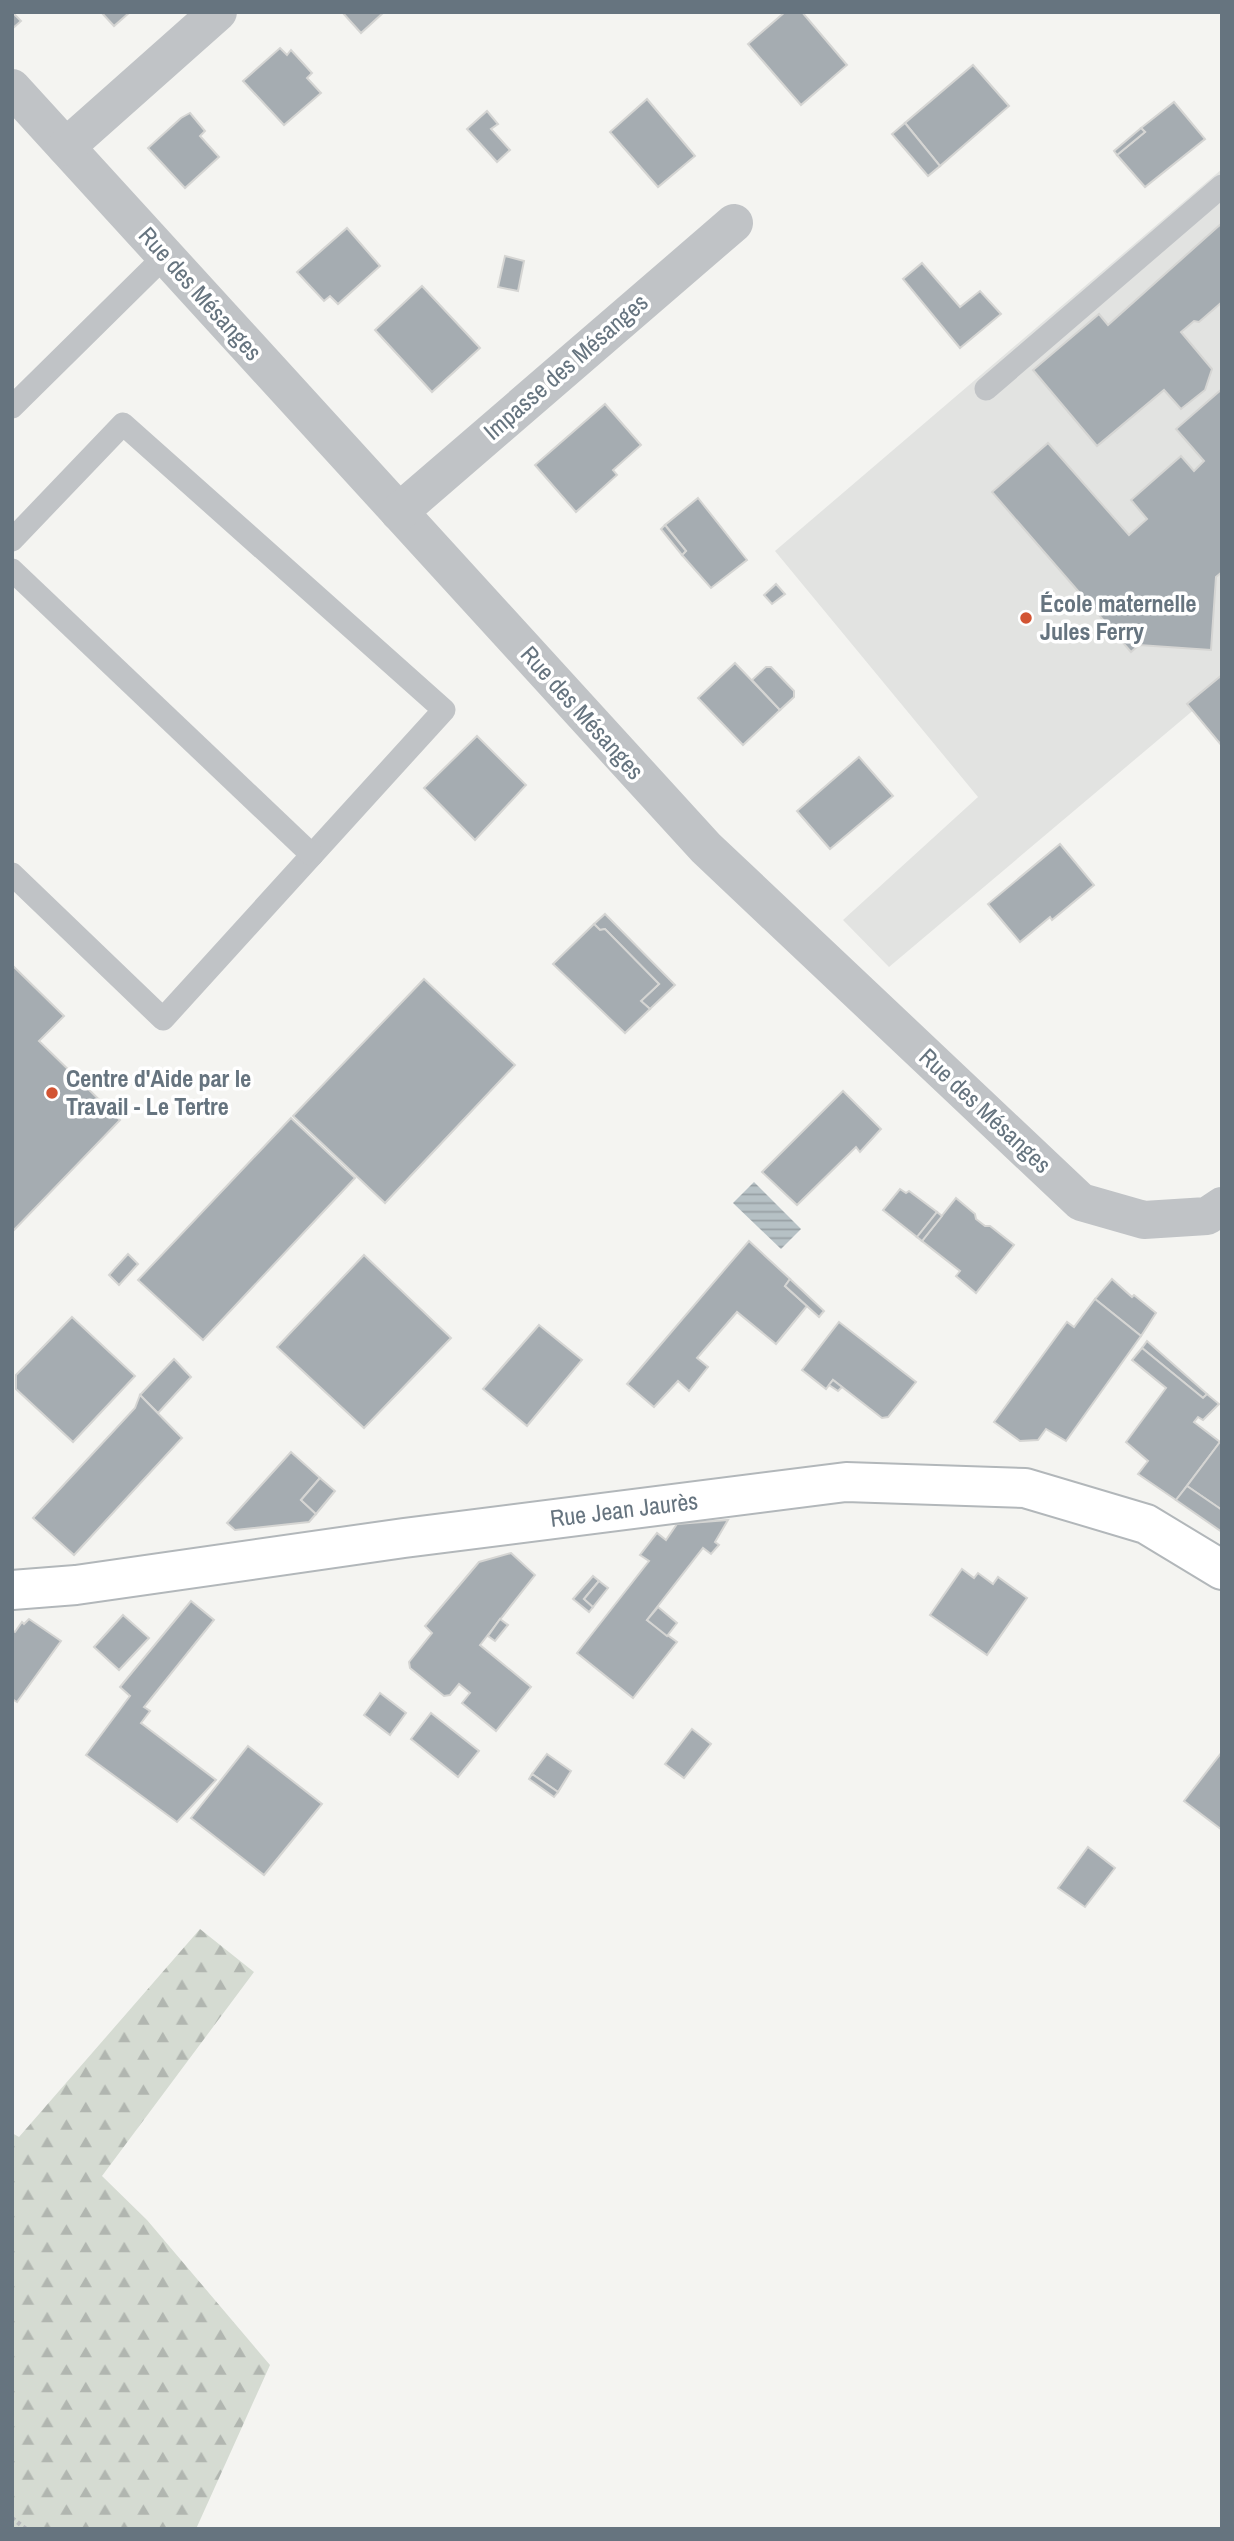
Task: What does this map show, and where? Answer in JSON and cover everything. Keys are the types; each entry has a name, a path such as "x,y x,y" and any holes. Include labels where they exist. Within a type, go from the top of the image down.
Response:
{"street":[{"path":"66,147 218,12"},
{"name":"Rue des Mésanges","path":"12,88 706,848 1082,1202 1144,1220 1207,1216 1222,1206"},
{"name":"Impasse des Mésanges","path":"399,512 734,223"},
{"name":"Rue Jean Jaurès","path":"12,1590 76,1585 404,1538 846,1482 1025,1488 1146,1524 1222,1570"}],"lane":[{"path":"986,389 1222,186"},
{"path":"12,407 165,256"},
{"path":"12,540 123,424 444,710 163,1019 12,874"},
{"path":"12,570 312,855"}],"path":[{"path":"12,2518 26,2529"}],"shaded area":[{"name":"École maternelle Jules Ferry","path":"1222,169 1222,686 889,967 843,920 978,797 775,551"},
{"path":"754,1182 801,1229 781,1249 733,1203"}],"green space":[{"path":"200,1929 254,1972 102,2176 147,2220 270,2365 196,2529 12,2529 12,2133 19,2137"}],"building":[{"path":"12,12 21,21 12,29"},
{"path":"101,12 130,12 114,26"},
{"path":"342,12 384,12 361,33"},
{"path":"785,12 802,12 847,65 801,105 748,44"},
{"path":"280,48 287,55 291,50 312,73 307,78 321,93 284,125 243,81"},
{"path":"973,65 1009,106 940,166 905,123"},
{"path":"647,99 695,156 658,187 610,132"},
{"path":"1174,102 1205,139 1145,187 1117,155 1145,132 1141,128"},
{"path":"487,111 498,124 491,129 510,150 497,162 467,129"},
{"path":"190,113 205,131 200,136 219,157 185,188 148,148"},
{"path":"905,123 940,166 928,176 892,134"},
{"path":"1141,128 1145,132 1117,155 1114,151"},
{"path":"1222,223 1222,302 1199,322 1194,321 1181,332 1212,369 1205,390 1181,409 1164,390 1097,446 1033,370 1099,314 1108,325"},
{"path":"347,228 380,266 338,304 330,296 324,301 297,272"},
{"path":"505,256 524,261 518,291 498,287"},
{"path":"922,263 960,307 980,291 1001,314 960,348 903,279"},
{"path":"422,286 480,348 432,392 375,330"},
{"path":"1222,389 1222,572 1216,577 1211,650 1139,645 1131,652 992,492 1048,443 1129,535 1147,519 1131,500 1181,456 1194,471 1204,461 1176,429"},
{"path":"605,404 641,445 613,470 617,475 576,512 535,465"},
{"path":"698,498 747,560 711,588 682,555 686,551 665,525"},
{"path":"665,525 686,551 682,555 661,529"},
{"path":"776,584 785,594 772,604 764,595"},
{"path":"735,663 780,710 743,745 698,698"},
{"path":"766,667 771,667 794,691 794,697 780,710 752,680"},
{"path":"1222,675 1222,746 1187,704"},
{"path":"477,736 526,785 475,840 424,788"},
{"path":"859,757 893,796 830,849 797,811"},
{"path":"1060,844 1094,885 1020,942 988,904"},
{"path":"605,914 675,985 650,1009 641,1001 659,984 605,929 600,930 594,924"},
{"path":"594,924 600,930 605,929 659,984 641,1001 650,1009 625,1033 553,964"},
{"name":"Centre d'Aide par le Travail - Le Tertre","path":"12,965 64,1016 39,1041 120,1120 12,1232"},
{"path":"424,979 515,1065 385,1203 293,1116"},
{"path":"843,1091 881,1129 860,1152 856,1147 797,1205 762,1172"},
{"path":"291,1118 355,1178 203,1340 138,1280"},
{"path":"900,1189 906,1193 909,1191 937,1212 917,1237 883,1210"},
{"path":"956,1198 975,1214 976,1219 985,1226 990,1226 1014,1245 976,1293 956,1276 960,1271 922,1241"},
{"path":"937,1212 942,1216 922,1241 917,1237"},
{"path":"749,1241 790,1279 785,1286 807,1306 776,1344 737,1312 697,1358 708,1367 689,1391 678,1381 654,1407 627,1384"},
{"path":"128,1254 138,1264 119,1285 109,1275"},
{"path":"364,1255 451,1338 364,1428 277,1347"},
{"path":"790,1279 824,1311 819,1317 785,1286"},
{"path":"1112,1279 1156,1313 1141,1336 1095,1299"},
{"path":"1095,1299 1141,1336 1066,1441 1046,1429 1038,1440 1020,1441 994,1422 1067,1322 1074,1327"},
{"path":"72,1317 135,1376 73,1442 16,1389 16,1375"},
{"path":"839,1322 916,1382 888,1417 882,1418 833,1380 826,1389 802,1370"},
{"path":"539,1325 582,1360 527,1426 483,1389"},
{"path":"1147,1341 1207,1394 1203,1398 1142,1348"},
{"path":"1142,1348 1203,1398 1207,1394 1219,1404 1203,1420 1198,1417 1194,1422 1220,1442 1176,1500 1138,1474 1148,1461 1126,1442 1166,1388 1132,1360"},
{"path":"174,1359 191,1377 158,1413 140,1395"},
{"path":"833,1380 842,1387 838,1391 829,1385"},
{"path":"140,1395 182,1438 74,1555 33,1518 135,1408"},
{"path":"1220,1442 1222,1443 1222,1510 1187,1486"},
{"path":"291,1452 320,1478 301,1500 316,1514 309,1522 235,1530 227,1523"},
{"path":"320,1478 335,1491 316,1514 301,1500"},
{"path":"1187,1486 1222,1510 1222,1532 1176,1500"},
{"path":"728,1520 715,1542 719,1545 711,1554 703,1548 647,1620 677,1642 633,1698 577,1653 649,1561 640,1555 657,1533 666,1540 677,1524"},
{"path":"511,1553 535,1575 480,1645 531,1687 496,1731 462,1703 470,1693 459,1684 450,1695 444,1696 410,1668 409,1662 432,1633 425,1626 479,1562"},
{"path":"962,1569 974,1578 978,1573 993,1584 998,1577 1027,1598 987,1655 930,1615"},
{"path":"593,1576 599,1581 584,1599 593,1607 589,1612 573,1599"},
{"path":"599,1581 608,1588 593,1607 584,1599"},
{"path":"191,1601 214,1620 144,1707 150,1711 141,1723 216,1780 177,1822 86,1755 130,1696 120,1687"},
{"path":"658,1607 677,1623 667,1636 647,1620"},
{"path":"123,1615 149,1638 119,1670 94,1647"},
{"path":"29,1619 61,1641 17,1702 12,1699 12,1630 15,1632 22,1622 24,1624"},
{"path":"500,1619 508,1625 495,1641 488,1636"},
{"path":"380,1693 406,1713 390,1735 364,1715"},
{"path":"431,1713 479,1751 458,1777 411,1739"},
{"path":"692,1729 711,1744 684,1778 665,1764"},
{"path":"248,1746 322,1804 264,1875 191,1818"},
{"path":"1222,1752 1222,1830 1184,1801"},
{"path":"547,1754 571,1771 558,1792 532,1774"},
{"path":"532,1774 558,1792 554,1797 529,1779"},
{"path":"1088,1847 1115,1868 1085,1907 1058,1888"}],"place":[{"name":"École maternelle Jules Ferry","path":"1026,618"},
{"name":"Centre d'Aide par le Travail - Le Tertre","path":"52,1093"}]}
